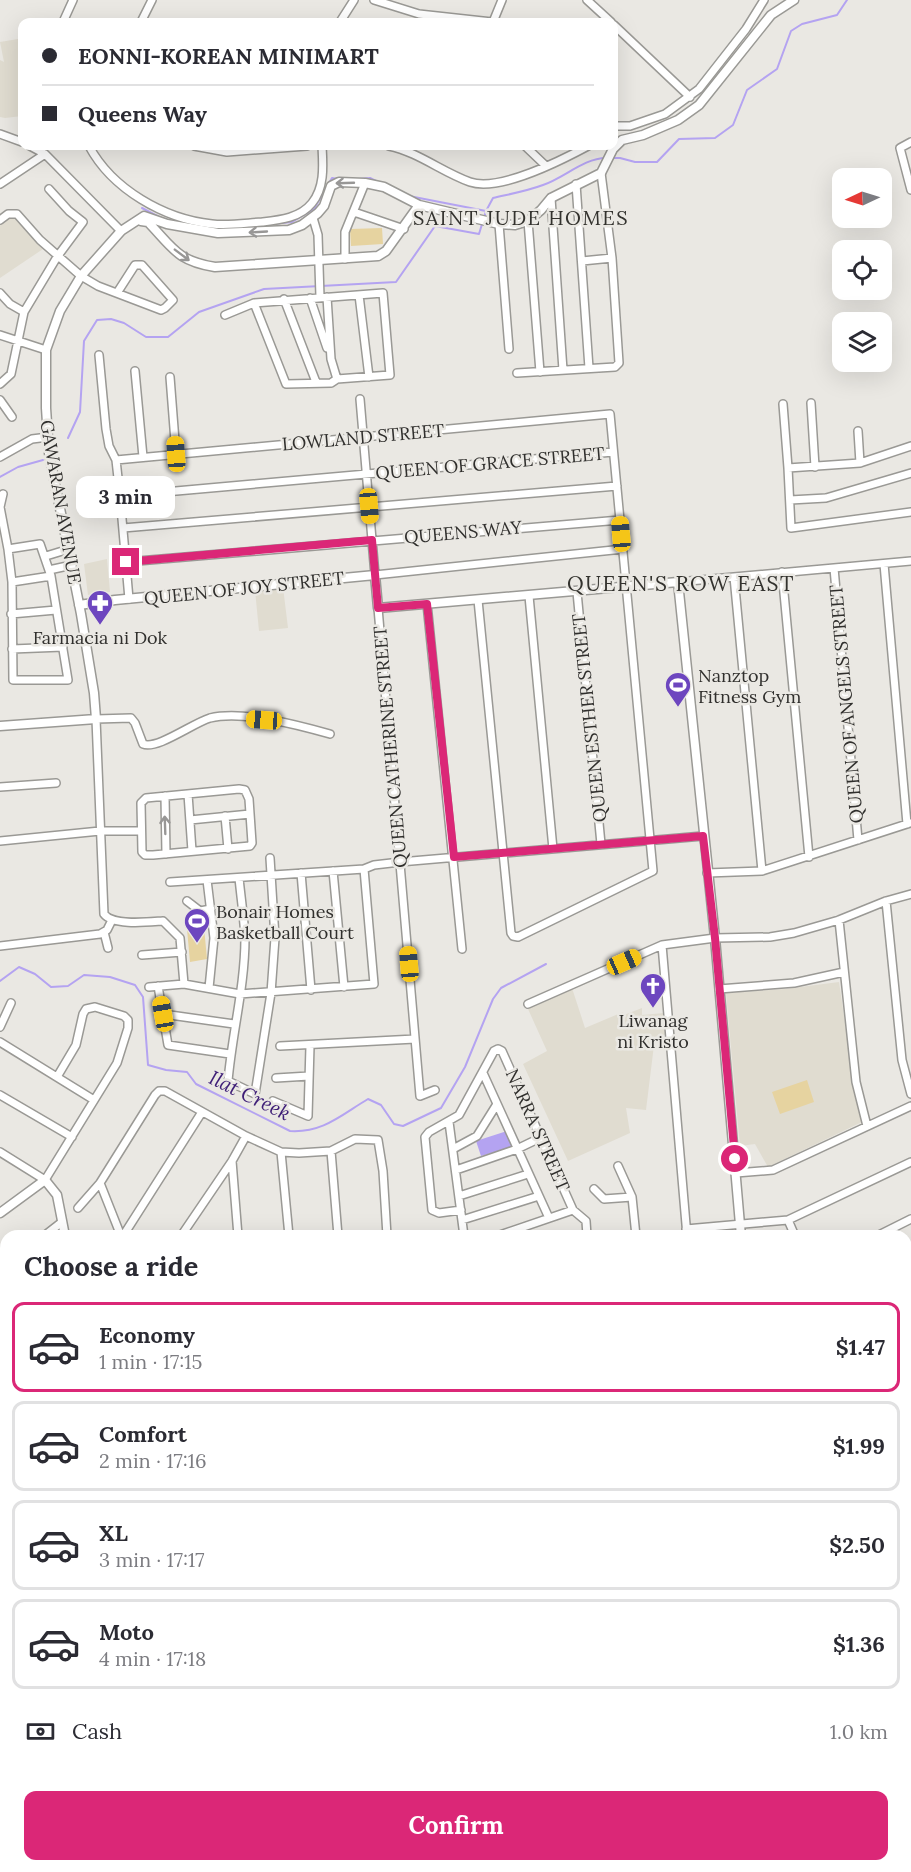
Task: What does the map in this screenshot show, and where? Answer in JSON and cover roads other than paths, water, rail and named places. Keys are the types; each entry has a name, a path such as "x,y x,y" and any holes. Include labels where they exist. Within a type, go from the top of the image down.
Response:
{"street":[{"path":"65,18 73,0"},
{"path":"143,18 152,0"},
{"path":"343,18 354,0"},
{"path":"374,0 419,14 456,18"},
{"path":"494,18 502,0"},
{"path":"618,126 630,126 665,114 690,97 699,89 739,38 764,0"},
{"path":"618,144 622,140 643,135 678,120 699,105 771,15 794,0"},
{"path":"589,1 606,18"},
{"path":"618,30 690,97"},
{"path":"0,134 18,141"},
{"path":"911,142 900,148 908,167 911,189"},
{"path":"38,150 45,154 121,231"},
{"path":"92,150 114,179 148,204 186,219 213,224 280,220 298,214 312,204 320,187 323,169 322,150"},
{"path":"215,150 226,152 253,150"},
{"path":"402,150 472,183 501,181 528,174 580,150"},
{"path":"529,150 546,166"},
{"path":"517,373 615,367 619,363 612,258 600,173 612,150"},
{"path":"0,184 45,154"},
{"path":"138,220 144,216 167,224 227,233 289,230 313,218 324,206 334,183 365,183 384,187 419,205 499,224 515,225 528,221 551,198 600,173"},
{"path":"345,259 345,232 365,183"},
{"path":"576,184 589,369"},
{"path":"0,384 10,374 24,312 57,257 83,222 69,211 49,189"},
{"path":"551,198 563,370"},
{"path":"138,220 148,222 180,256 197,264 215,267 378,256 386,251 404,229 419,205"},
{"path":"354,212 404,229"},
{"path":"0,220 8,214 17,214 57,257 98,286 160,309 165,308 173,300 142,265 138,264 117,293"},
{"path":"313,218 318,235 320,278 331,358"},
{"name":"GAWARAN AVENUE","path":"96,719 94,693 72,565 49,453 46,350 60,311 81,276 121,231 138,220"},
{"path":"528,221 540,372"},
{"path":"499,224 509,349"},
{"path":"582,261 612,258"},
{"path":"0,293 10,304 24,312"},
{"path":"225,315 254,303 322,295 383,293 390,375 337,379 331,382 286,384 254,303"},
{"path":"359,295 369,377"},
{"path":"310,298 337,379"},
{"path":"284,299 316,382"},
{"path":"0,335 46,350"},
{"path":"99,355 106,429 109,446 116,460 129,599"},
{"path":"135,370 143,457"},
{"path":"170,377 176,454"},
{"name":"QUEEN CATHERINE STREET","path":"360,399 420,1096 435,1090"},
{"path":"0,400 12,417"},
{"path":"811,403 815,467"},
{"path":"783,404 791,528 911,512"},
{"name":"LOWLAND STREET","path":"116,460 610,414 613,452"},
{"path":"858,431 860,463"},
{"path":"0,457 32,439 48,436"},
{"path":"788,468 860,463 911,446"},
{"path":"478,600 511,933 518,937 653,871 613,452"},
{"name":"QUEEN OF GRACE STREET","path":"120,496 613,452"},
{"path":"790,500 826,498 911,473"},
{"path":"123,528 617,486"},
{"path":"3,494 0,507 12,582 13,680 68,680 46,556 40,544 8,549"},
{"name":"QUEENS WAY","path":"126,562 620,520"},
{"path":"46,556 69,549"},
{"name":"QUEEN OF JOY STREET","path":"79,605 623,549"},
{"path":"378,608 911,561"},
{"path":"707,873 762,871 909,823 884,564"},
{"path":"12,582 72,565"},
{"name":"QUEEN OF ANGELS STREET","path":"834,568 858,840"},
{"path":"782,572 809,857"},
{"path":"734,577 762,871"},
{"path":"678,582 715,938 740,1230"},
{"name":"QUEEN ESTHER STREET","path":"577,592 602,844"},
{"path":"529,596 553,849"},
{"path":"427,604 462,949"},
{"path":"11,614 56,610"},
{"path":"12,650 63,648"},
{"path":"0,726 131,718 142,744 147,746 168,739 188,727 211,718 264,720 330,734"},
{"path":"96,719 104,914 112,920 138,923 163,921 180,938 184,984"},
{"path":"0,786 56,783"},
{"path":"245,790 249,799 251,845 228,849 145,855 142,852 140,831 142,800 188,794 245,790"},
{"path":"188,794 192,851"},
{"path":"165,796 166,854"},
{"path":"190,820 250,814"},
{"path":"225,816 228,849"},
{"path":"0,841 100,831 140,831"},
{"path":"170,882 364,869 374,865 400,862 703,836"},
{"path":"239,878 245,939 228,1081 255,1094 271,993 276,938 270,858"},
{"path":"149,987 184,984 240,994 374,984 364,869"},
{"path":"333,871 344,987"},
{"path":"301,873 311,990"},
{"path":"207,880 214,938 209,988"},
{"path":"528,1004 662,945 715,938 770,937 795,933 911,894"},
{"path":"187,900 200,911 211,909"},
{"path":"886,901 902,1060 911,1094"},
{"path":"0,946 79,938 104,932 112,920"},
{"path":"839,920 856,1082 867,1126"},
{"path":"104,932 108,948"},
{"path":"662,945 686,1230"},
{"path":"142,955 182,952"},
{"path":"719,989 794,983 844,972"},
{"path":"158,986 168,1045 230,1054"},
{"path":"0,1028 11,1003"},
{"path":"0,1213 45,1180 117,1064 128,1028 128,1020 124,1016 96,1007 86,1009 76,1046 57,1077"},
{"path":"163,1014 234,1024"},
{"path":"280,1046 415,1039"},
{"path":"0,1042 94,1100"},
{"path":"273,1101 308,1116 310,1046"},
{"name":"NARRA STREET","path":"483,1073 494,1051 498,1049 502,1051 573,1210 586,1221 587,1230"},
{"path":"483,1073 549,1218"},
{"path":"461,1210 439,1213 432,1210 425,1137 429,1132 459,1115 483,1073"},
{"path":"276,1078 309,1076"},
{"path":"78,1208 100,1183 159,1091 165,1091 246,1136 281,1152 331,1151 355,1138 378,1140 383,1171 387,1230"},
{"path":"0,1095 72,1137"},
{"path":"453,1149 477,1136 497,1104"},
{"path":"736,1173 773,1170 911,1107"},
{"path":"126,1230 202,1112"},
{"path":"449,1122 463,1230"},
{"path":"185,1230 246,1136"},
{"path":"456,1170 517,1149 542,1137"},
{"path":"331,1151 338,1230"},
{"path":"281,1152 288,1230"},
{"path":"1,1154 45,1180 57,1195 64,1230"},
{"path":"232,1161 238,1230"},
{"path":"706,1230 788,1220 911,1162"},
{"path":"618,1166 632,1197 635,1230"},
{"path":"459,1196 528,1173"},
{"path":"100,1183 120,1230"},
{"path":"594,1189 599,1196 606,1199 632,1197"},
{"path":"462,1220 539,1196"},
{"path":"514,1230 573,1210"},
{"path":"889,1230 911,1219"},
{"path":"788,1220 792,1230"},
{"path":"52,1230 62,1222"},
{"path":"189,1225 189,1230"}],"waterway":[{"path":"612,158 635,162 657,162 679,139 715,138 733,125 747,90 777,69 791,31 802,24 837,15 847,0"},
{"path":"68,438 80,412 84,341 97,320 111,319 124,323 146,337 168,337 199,312 264,289 396,282 435,226 479,234 486,211 493,198 543,185 590,161 606,158"},
{"path":"329,183 332,178 338,179"},
{"path":"359,179 370,178 376,181"},
{"path":"249,226 292,222 314,209 326,188"},
{"path":"409,196 486,211"},
{"path":"142,208 163,219"},
{"path":"0,477 18,467 43,460"},
{"name":"Ilat Creek","path":"0,981 19,967 35,974 51,987 68,986 84,975 110,977 135,985 143,997 148,1065 187,1072 196,1084 290,1131 302,1131 331,1122 368,1099 381,1105 394,1124 403,1126 441,1108 465,1067 493,999 501,988 546,964"}],"place":[{"name":"Farmacia ni Dok","path":"100,626"},
{"name":"Nanztop Fitness Gym","path":"678,708"},
{"name":"Bonair Homes Basketball Court","path":"197,944"},
{"name":"Liwanag ni Kristo","path":"653,1009"}],"district":[{"name":"SAINT JUDE HOMES","path":"521,217"},
{"name":"QUEEN'S ROW EAST","path":"681,583"}]}
